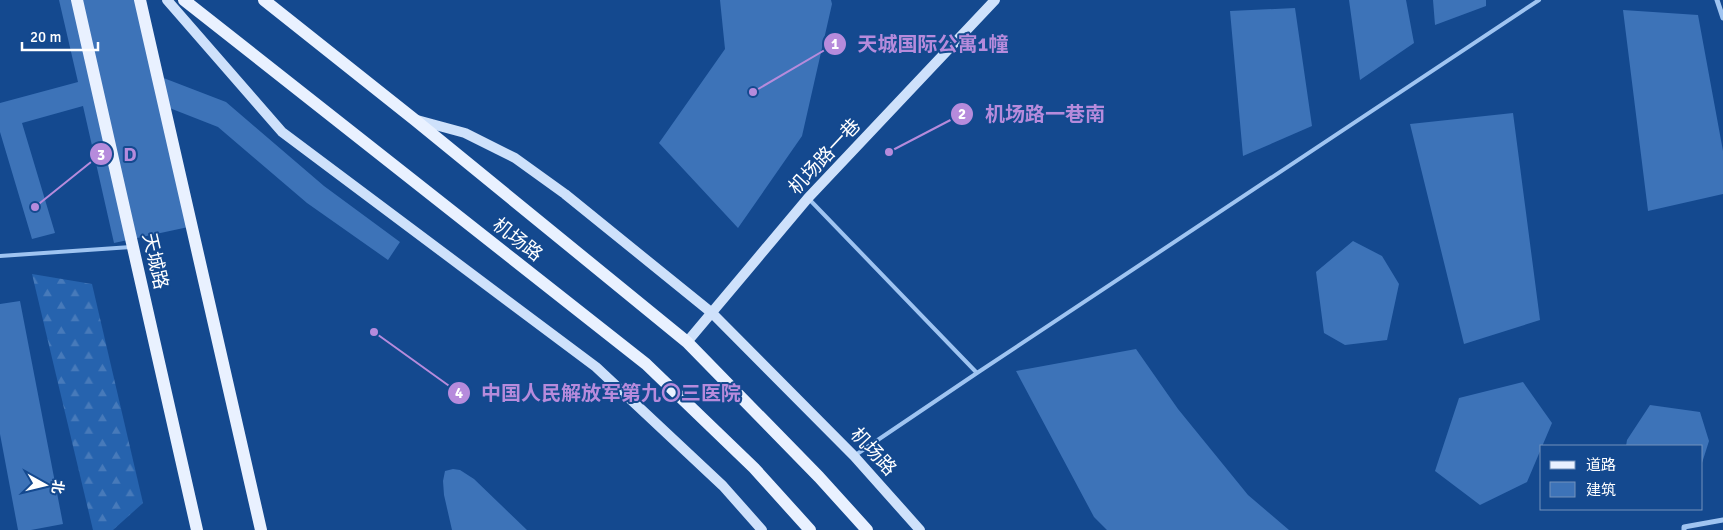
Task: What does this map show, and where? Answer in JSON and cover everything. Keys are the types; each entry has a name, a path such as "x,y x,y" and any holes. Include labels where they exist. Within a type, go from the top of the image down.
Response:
{"main road":[{"name":"天城路","path":"77,0 197,530"},
{"path":"140,0 261,530"},
{"path":"167,0 282,132 596,367 723,486 762,530"},
{"name":"机场路","path":"184,0 646,364 754,468 810,530"},
{"name":"机场路","path":"264,0 415,120 687,342 819,477 867,530"},
{"name":"机场路一巷","path":"687,342 808,198 995,0"},
{"name":"机场路","path":"415,120 465,133 515,158 564,194 712,313 854,456 920,530"}],"street":[{"path":"1717,0 1723,18"},
{"path":"1684,530 1684,527 1723,520"}],"lane":[{"path":"854,456 1539,0"},
{"path":"808,198 977,373"},
{"path":"0,256 133,246"}],"green space":[{"path":"32,274 92,284 143,503 113,530 93,530"}],"building":[{"path":"59,0 143,0 161,77 226,102 324,186 400,242 388,260 307,203 218,127 167,107 193,226 114,243 83,106 22,123 55,233 32,239 0,132 0,103 78,82"},
{"path":"720,0 831,0 832,4 802,136 738,228 659,143 725,49"},
{"path":"1349,0 1406,0 1414,43 1360,80"},
{"path":"1433,0 1486,0 1486,6 1435,25"},
{"path":"1295,8 1312,126 1243,156 1230,11"},
{"path":"1623,10 1698,15 1723,151 1723,194 1648,211"},
{"path":"1513,113 1540,320 1464,344 1410,124"},
{"path":"1353,241 1382,256 1399,284 1387,340 1345,345 1324,333 1316,272"},
{"path":"20,301 63,524 31,530 18,530 0,434 0,304"},
{"path":"1136,349 1178,409 1248,495 1289,530 1107,530 1094,517 1016,371"},
{"path":"1523,382 1552,423 1543,445 1540,445 1540,451 1527,482 1480,505 1435,471 1459,398"},
{"path":"1650,405 1700,412 1709,441 1703,460 1703,445 1626,445 1627,440"},
{"path":"460,470 474,479 527,530 452,530 444,495 443,481 445,471"}],"place":[{"name":"天城国际公寓1幢","path":"753,92"},
{"name":"机场路一巷南","path":"889,152"},
{"name":"D","path":"35,207"},
{"name":"中国人民解放军第九〇三医院","path":"374,332"}]}
